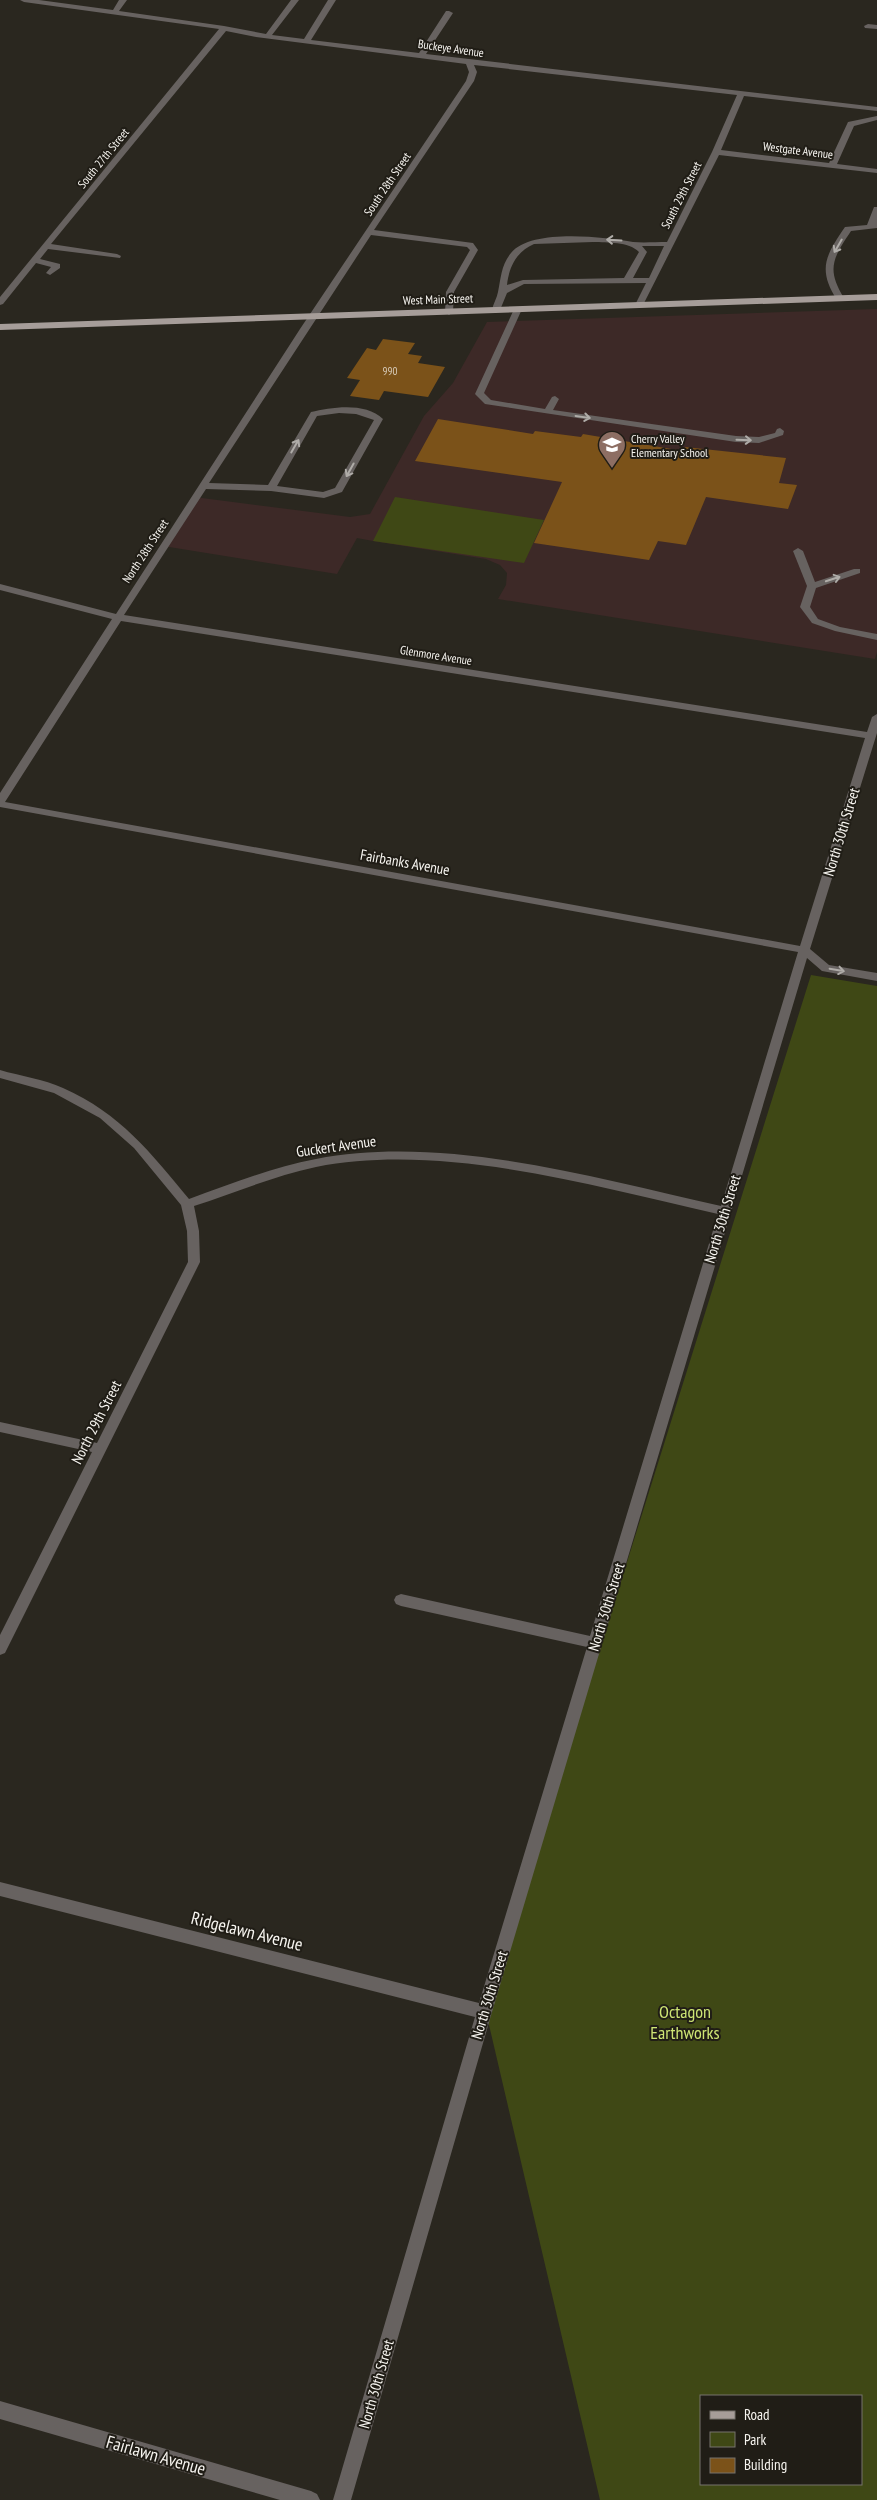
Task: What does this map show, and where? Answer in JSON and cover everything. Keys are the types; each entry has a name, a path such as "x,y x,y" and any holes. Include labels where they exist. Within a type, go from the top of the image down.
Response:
{"main road":[{"name":"West Main Street","path":"0,327 877,297"}],"street":[{"name":"Buckeye Avenue","path":"24,0 268,36 421,56 877,110"},
{"path":"115,12 123,0"},
{"path":"268,36 295,0"},
{"path":"306,40 332,0"},
{"path":"421,56 450,13"},
{"path":"868,26 877,27"},
{"name":"South 27th Street","path":"0,302 224,28"},
{"name":"South 28th Street","path":"312,316 470,81 473,72 469,62"},
{"name":"South 29th Street","path":"639,305 716,152 741,94"},
{"path":"832,166 851,124 877,118"},
{"name":"Westgate Avenue","path":"716,152 877,171"},
{"path":"840,298 831,285 827,272 835,249 848,229 874,225 877,209"},
{"path":"368,232 470,245 474,250 450,292 448,312"},
{"path":"496,310 502,292 502,277 515,252 522,245 545,241 594,240 621,240 637,244 669,244"},
{"path":"628,280 644,252 640,245 637,244"},
{"path":"46,246 117,256"},
{"path":"34,260 57,266 50,274"},
{"path":"502,292 505,288 523,282 651,280"},
{"path":"518,309 478,394 488,402 736,439 759,440 779,435 780,431"},
{"name":"North 28th Street","path":"0,803 117,617 312,316"},
{"path":"548,412 555,399"},
{"path":"202,486 271,488 324,495 339,490 378,419 369,413 337,410 328,410 314,414 271,488"},
{"path":"798,551 812,586 805,607 815,620 838,629 877,636"},
{"path":"812,586 857,571"},
{"name":"Glenmore Avenue","path":"0,587 117,617 871,736"},
{"name":"North 30th Street","path":"342,2500 484,2012 804,950 877,717"},
{"name":"Fairbanks Avenue","path":"0,803 804,950"},
{"path":"804,950 826,968 877,977"},
{"path":"0,1074 58,1090 104,1115 138,1145 187,1204"},
{"name":"Guckert Avenue","path":"187,1204 288,1170 334,1160 382,1156 435,1157 487,1161 725,1211"},
{"name":"North 29th Street","path":"0,1649 194,1262 193,1231 187,1204"},
{"path":"0,1426 101,1449"},
{"path":"401,1600 595,1643"},
{"name":"Ridgelawn Avenue","path":"0,1890 484,2012"},
{"name":"Fairlawn Avenue","path":"0,2410 311,2500"}],"shaded area":[{"path":"877,309 877,652 875,659 498,599 506,585 507,573 500,565 486,559 357,538 337,574 163,546 194,497 350,517 370,514 424,416 453,383 487,322"}],"green space":[{"path":"395,497 544,520 524,563 373,541"},
{"name":"Octagon Earthworks","path":"811,975 877,986 877,2500 600,2500 486,2012"}],"building":[{"path":"383,339 415,343 408,354 422,356 418,363 445,367 428,397 384,391 379,400 350,396 360,380 347,378 367,348 376,350"},
{"path":"438,419 533,434 535,431 581,437 583,434 683,451 685,447 786,458 779,483 797,485 788,509 706,497 686,545 658,541 649,560 534,543 562,482 415,461"}],"place":[{"name":"Cherry Valley Elementary School","path":"612,469"}]}
